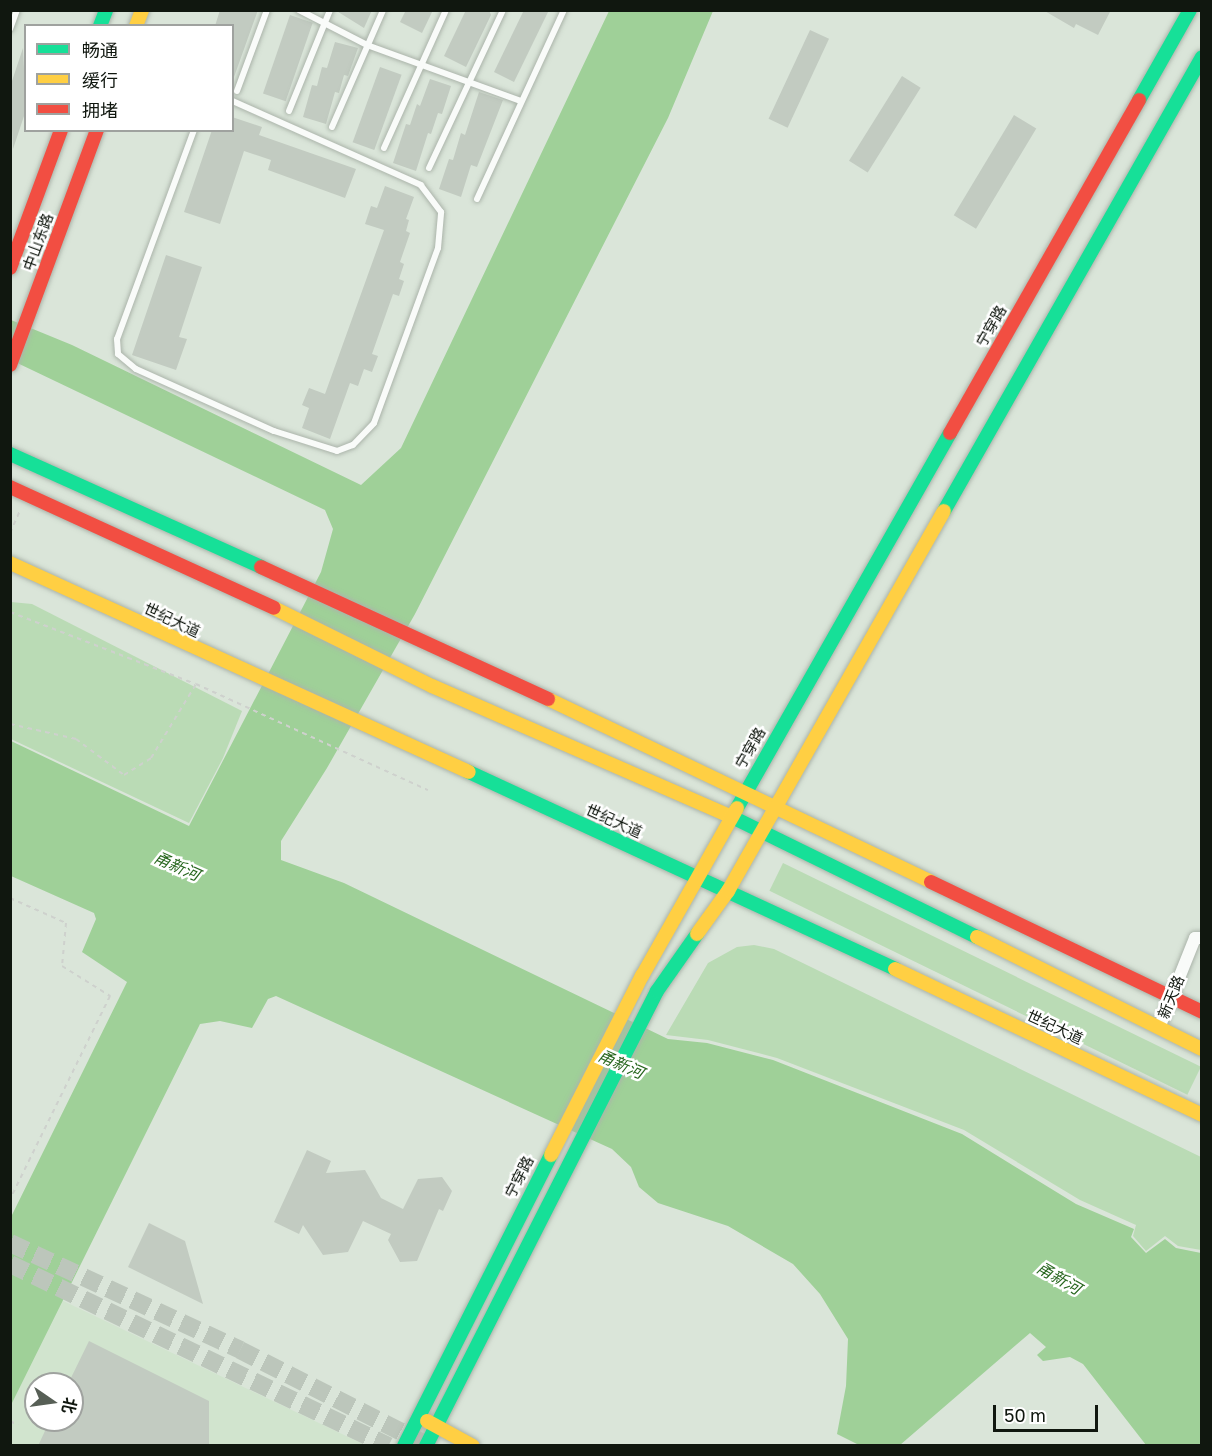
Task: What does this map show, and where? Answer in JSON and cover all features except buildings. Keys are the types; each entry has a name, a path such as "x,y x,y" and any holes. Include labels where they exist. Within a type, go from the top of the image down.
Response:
{"main road":[{"name":"宁穿路","path":"404,1446 539,1172 742,793 1113,146 1152,82 1190,10"},
{"path":"426,1446 657,991 728,891 1202,57"},
{"name":"中山东路","path":"10,268 60,132"},
{"name":"中山东路","path":"10,364 96,132"},
{"path":"10,454 435,648 1202,1012"},
{"path":"10,487 303,621 432,686 763,831 1202,1049"},
{"name":"世纪大道","path":"10,563 273,686 697,876 1202,1115"},
{"path":"417,1417 437,1425 473,1446"}],"street":[{"name":"新天路","path":"1159,1028 1195,939 1202,938"}],"lane":[{"path":"10,29 17,10"},
{"path":"237,91 267,10"},
{"path":"299,10 324,26 368,45 521,101"},
{"path":"289,111 330,10"},
{"path":"332,127 383,10"},
{"path":"384,148 423,66 446,10"},
{"path":"429,168 472,82 503,10"},
{"path":"477,199 564,10"},
{"path":"193,132 117,339 118,354 136,369 274,430 338,451 353,445 374,423 438,248 441,212 421,185 234,102"}],"path":[{"path":"10,612 196,684 428,790"},
{"path":"10,724 76,739 124,775 151,758 196,684"},
{"path":"10,898 66,923 62,966 110,996 10,1199"},
{"path":"10,1421 18,1425"}],"shaded area":[{"path":"11,602 32,604 242,711 223,758 189,823 11,739"},
{"path":"783,863 1201,1067 1187,1095 769,891"},
{"path":"754,945 774,949 1201,1157 1201,1250 1178,1246 1165,1236 1146,1251 1133,1236 1136,1225 1080,1200 964,1130 777,1058 708,1040 666,1035 708,963 737,947"},
{"path":"11,1276 365,1445 11,1445"}],"water":[{"name":"甬新河","path":"609,11 713,11 668,118 415,614 327,768 281,841 281,860 344,883 668,1039 707,1043 773,1060 962,1134 1076,1204 1134,1229 1131,1237 1146,1253 1165,1239 1176,1248 1201,1253 1201,1445 1146,1445 1083,1364 1070,1357 1043,1361 1037,1355 1046,1347 1030,1333 900,1445 859,1445 837,1434 846,1386 848,1339 820,1294 793,1264 728,1226 658,1203 639,1187 631,1167 612,1149 276,996 268,999 252,1028 220,1021 200,1024 27,1372 24,1372 24,1379 11,1405 11,1217 127,982 82,952 96,919 94,913 11,876 11,741 189,826 321,572 333,529 325,510 11,360 11,320 72,345 361,485 401,448"}],"tunnel":[{"path":"10,1243 240,1350 429,1446"},
{"path":"10,1264 388,1446"}],"traffic: fast":[{"path":"101,24 106,10"},
{"path":"1139,100 1190,10"},
{"path":"944,511 1202,57"},
{"path":"737,808 950,433"},
{"path":"10,454 261,567"},
{"path":"469,772 895,969"},
{"path":"732,817 977,937"},
{"path":"426,1446 657,991 697,934"},
{"path":"404,1446 551,1155"}],"traffic: slow":[{"path":"137,24 142,10"},
{"path":"697,934 728,891 944,511"},
{"path":"10,563 469,772"},
{"path":"274,608 432,686 732,817"},
{"path":"548,699 931,882"},
{"path":"551,1155 642,976 737,808"},
{"path":"977,937 1202,1049"},
{"path":"895,969 1202,1115"},
{"path":"427,1421 473,1446"}],"traffic: jam":[{"path":"950,433 1139,100"},
{"path":"10,268 60,132"},
{"path":"10,365 96,132"},
{"path":"10,487 274,608"},
{"path":"261,567 548,699"},
{"path":"931,882 1202,1012"}]}
